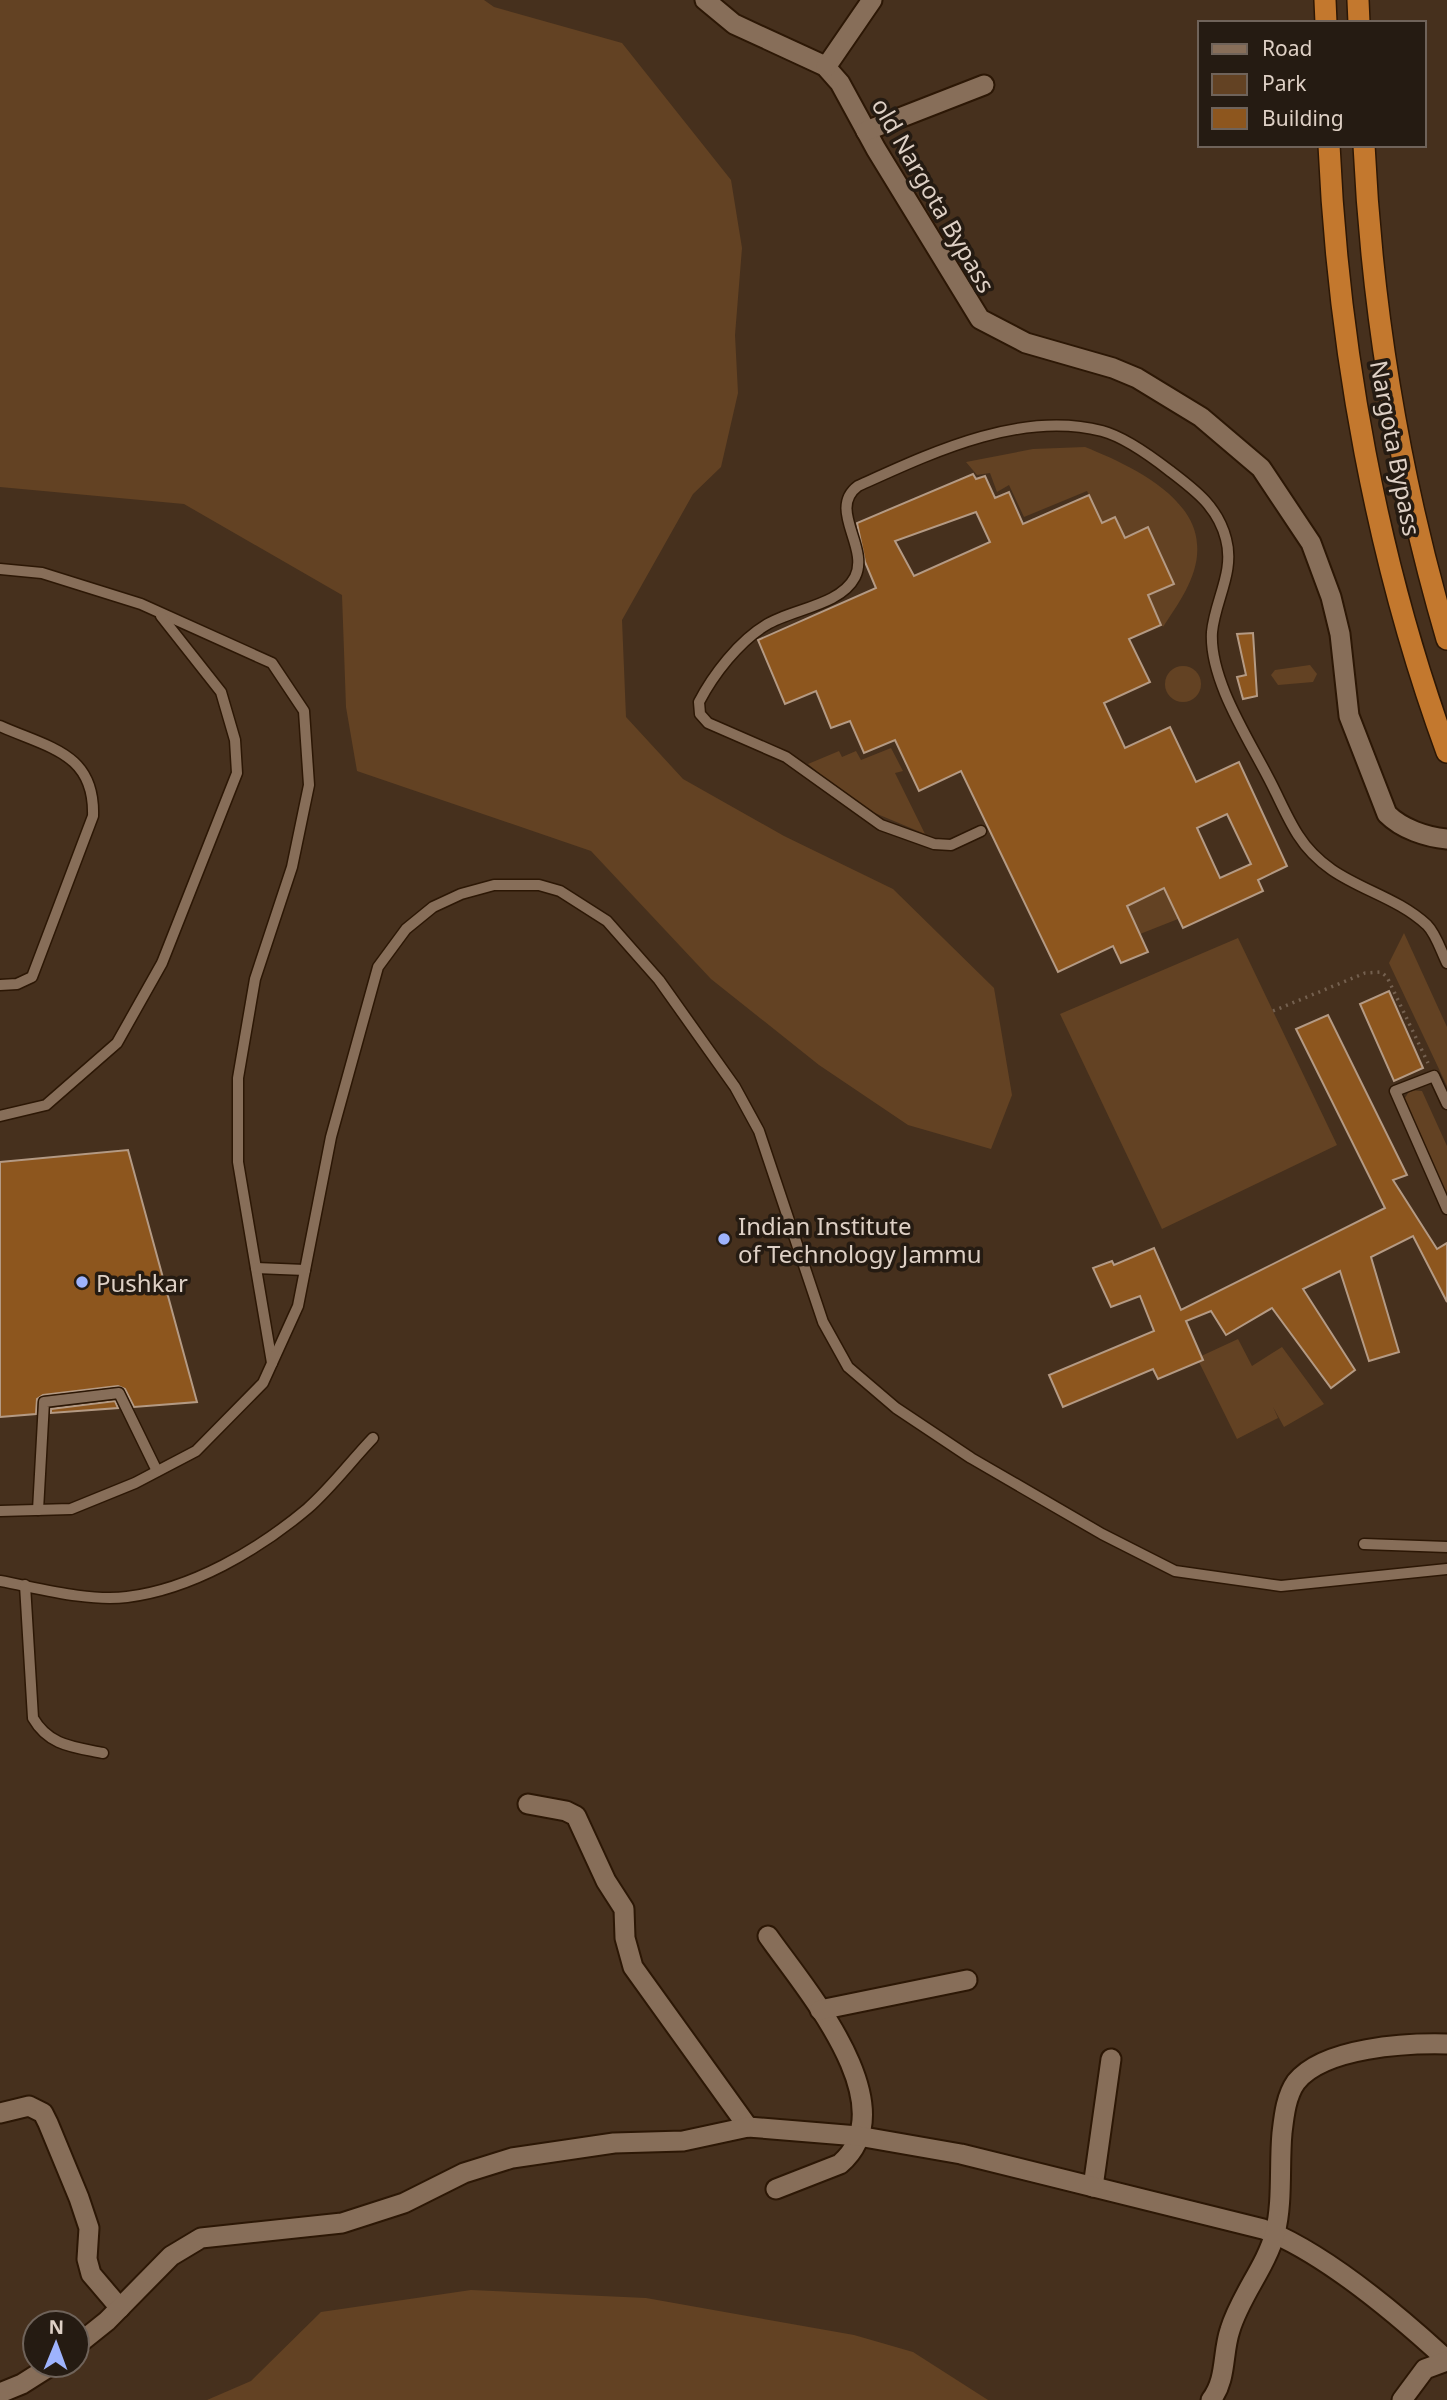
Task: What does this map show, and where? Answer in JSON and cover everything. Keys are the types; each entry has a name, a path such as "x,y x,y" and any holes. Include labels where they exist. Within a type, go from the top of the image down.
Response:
{"highway":[{"path":"1325,0 1326,21"},
{"path":"1358,0 1359,21"},
{"name":"Nargota Bypass","path":"1329,147 1347,329 1370,470 1402,608 1447,752"},
{"name":"Nargota Bypass","path":"1364,147 1373,266 1391,398 1413,505 1447,639"}],"street":[{"name":"old Nargota Bypass","path":"705,0 734,24 826,67 840,83 866,131 980,319 1026,343 1113,368 1137,378 1200,417 1261,468 1311,543 1331,597 1340,634 1349,716 1387,814 1396,823 1427,835 1447,839"},
{"path":"826,67 873,0"},
{"path":"866,131 984,85"},
{"path":"528,1804 566,1811 576,1816 606,1881 624,1909 625,1937 633,1966 748,2127"},
{"path":"768,1936 844,2046 856,2071 860,2096 858,2136 848,2157 840,2164 776,2189"},
{"path":"820,2010 967,1980"},
{"path":"1211,2400 1223,2379 1230,2328 1275,2234 1287,2100 1296,2083 1307,2071 1363,2050 1410,2043 1447,2044"},
{"path":"1093,2187 1111,2059"},
{"path":"0,2113 29,2106 43,2113 65,2159 86,2219 91,2274 120,2308"},
{"path":"91,2333 120,2308 171,2256 201,2238 342,2223 404,2203 464,2173 512,2158 614,2143 683,2141 748,2127 858,2136 961,2154 1275,2234 1300,2246 1341,2275 1447,2360 1425,2369 1402,2400"},
{"path":"0,2393 30,2379"}],"lane":[{"path":"981,831 951,845 934,844 881,825 786,757 708,723 700,714 699,702 751,635 767,624 828,599 846,588 856,576 858,558 845,504 848,494 858,486 929,454 1019,429 1076,426 1105,432 1166,468 1205,498 1222,524 1229,567 1212,631 1214,649 1229,704 1299,836 1320,861 1343,878 1407,910 1429,927 1447,962"},
{"path":"0,569 42,573 159,612 272,663 304,711 309,785 292,867 255,979 238,1078 239,1162 272,1363"},
{"path":"0,1116 46,1105 117,1043 162,963 237,773 234,740 221,692 159,612"},
{"path":"0,726 72,758 90,781 94,802 93,816 33,977 17,984 0,985"},
{"path":"0,1511 71,1508 157,1471 196,1451 263,1383 298,1306 331,1137 378,967 406,929 433,907 461,894 494,885 539,885 559,891 607,921 659,980 735,1087 759,1131 823,1322 848,1367 895,1408 971,1458 1078,1521 1175,1571 1281,1586 1447,1569"},
{"path":"1447,1104 1434,1076 1395,1091 1447,1209"},
{"path":"256,1268 305,1270"},
{"path":"38,1510 44,1402 119,1393 157,1471"},
{"path":"0,1581 70,1594 126,1598 188,1582 247,1551 308,1508 373,1438"},
{"path":"1364,1544 1447,1547"},
{"path":"25,1586 33,1718 41,1733 58,1744 103,1753"}],"path":[{"path":"1273,1011 1365,972 1381,972 1387,977 1429,1065"}],"green space":[{"path":"0,0 484,0 494,7 622,43 731,180 742,248 735,335 738,393 721,467 693,494 622,620 626,717 683,779 784,836 893,889 994,988 1012,1095 991,1149 908,1125 819,1065 711,979 591,851 357,771 346,707 342,595 184,504 0,487"},
{"path":"1085,447 1119,462 1155,483 1184,510 1193,526 1197,555 1192,577 1163,627 1148,595 1173,584 1148,527 1125,538 1115,517 1102,523 1087,491 1024,517 1009,485 997,492 990,473 977,475 966,462 1033,449"},
{"path":"1310,665 1317,674 1313,682 1278,685 1271,675 1275,670"},
{"path":"1183,666 1195,672 1201,684 1195,696 1183,702 1171,696 1165,684 1171,672"},
{"path":"891,748 903,771 895,773 925,834 858,806 808,764 839,751 842,757 856,751 861,760"},
{"path":"1164,888 1178,919 1140,934 1127,906"},
{"path":"1404,933 1447,1027 1447,1086 1389,963"},
{"path":"1238,938 1337,1145 1162,1229 1060,1014"},
{"path":"1410,1090 1422,1091 1447,1146 1447,1198 1403,1101"},
{"path":"1238,1339 1252,1366 1282,1347 1324,1404 1284,1427 1273,1407 1278,1418 1237,1439 1197,1358"},
{"path":"471,2290 646,2298 854,2335 913,2352 988,2400 207,2400 251,2381 321,2312"}],"building":[{"path":"973,474 976,479 985,476 995,498 1009,492 1023,524 1089,495 1102,523 1115,517 1125,538 1148,527 1174,584 1148,595 1161,625 1129,639 1150,682 1104,703 1125,748 1170,727 1196,782 1239,762 1287,866 1258,880 1263,891 1183,928 1164,888 1127,906 1148,952 1121,963 1113,946 1058,972 961,771 919,791 895,740 864,753 850,721 831,728 816,691 785,704 758,640 876,588 865,562 857,523","holes":["976,512 990,542 914,576 895,541","1227,814 1251,864 1220,878 1197,828"]},
{"path":"1253,633 1257,696 1243,699 1237,677 1246,675 1237,634"},
{"path":"1389,991 1423,1068 1394,1081 1360,1004"},
{"path":"1328,1015 1407,1175 1393,1180 1437,1249 1447,1243 1447,1302 1413,1236 1371,1257 1399,1352 1369,1361 1340,1271 1303,1289 1355,1370 1331,1388 1272,1308 1226,1335 1211,1311 1186,1321 1203,1360 1158,1379 1153,1369 1063,1407 1049,1375 1154,1331 1140,1296 1111,1307 1093,1268 1112,1261 1114,1265 1154,1248 1181,1310 1385,1208 1296,1029"},
{"name":"Pushkar","path":"128,1150 197,1402 134,1407 125,1389 118,1386 43,1395 37,1399 36,1414 0,1417 0,1162"},
{"path":"115,1401 118,1408 51,1413 51,1409"}],"place":[{"name":"Indian Institute of Technology Jammu","path":"724,1239"},
{"name":"Pushkar","path":"82,1282"}]}
